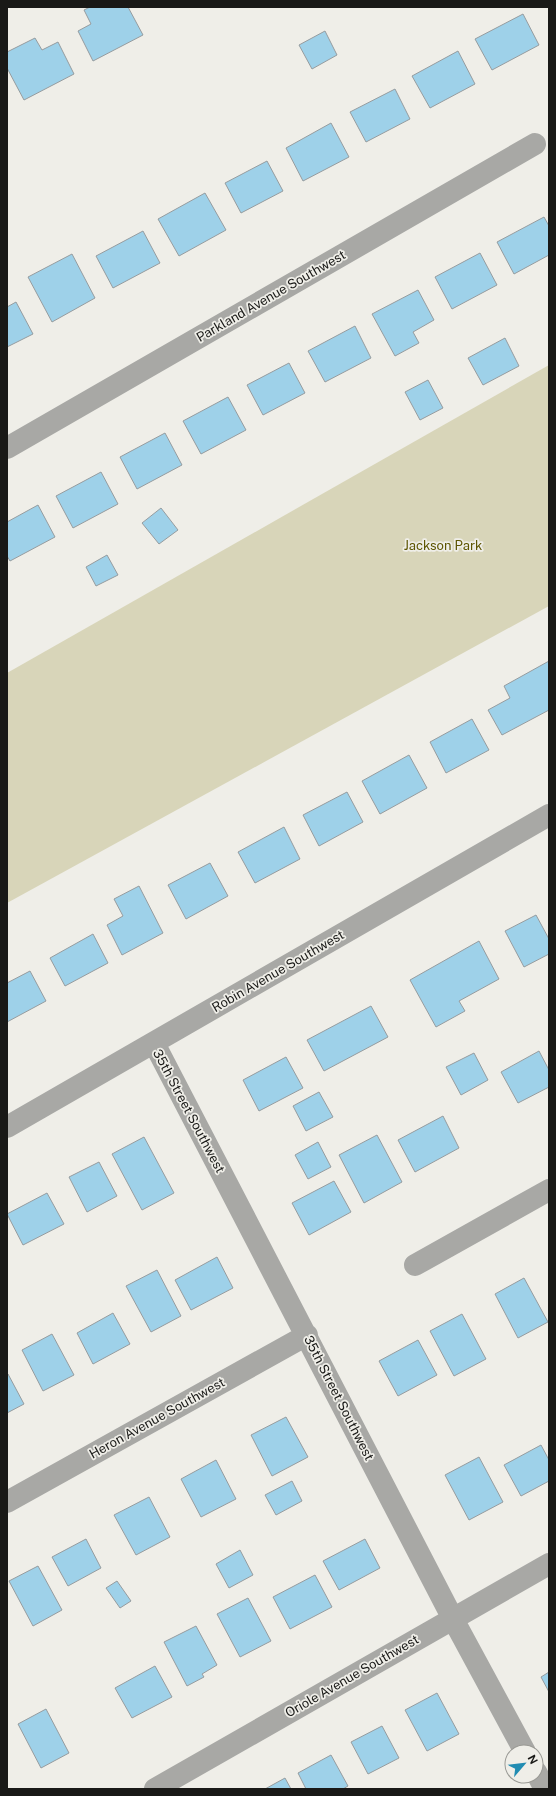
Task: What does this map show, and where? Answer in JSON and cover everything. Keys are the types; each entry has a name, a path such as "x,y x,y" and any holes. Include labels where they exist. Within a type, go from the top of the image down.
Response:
{"street":[{"name":"Parkland Avenue Southwest","path":"7,448 535,144"},
{"name":"Robin Avenue Southwest","path":"7,1127 549,815"},
{"name":"35th Street Southwest","path":"154,1043 453,1619 521,1744"},
{"path":"415,1265 549,1190"},
{"name":"Heron Avenue Southwest","path":"7,1502 307,1336"},
{"name":"Oriole Avenue Southwest","path":"156,1789 549,1564"}],"green space":[{"name":"Jackson Park","path":"549,365 549,606 7,903 7,673"}],"building":[{"path":"90,7 128,7 143,35 93,61 78,31 91,24 84,10"},
{"path":"523,14 539,45 492,70 475,39"},
{"path":"325,31 337,55 312,69 299,45"},
{"path":"35,38 42,50 58,42 74,74 24,100 7,68 7,52"},
{"path":"458,51 475,84 430,108 412,76"},
{"path":"395,89 410,119 366,142 350,112"},
{"path":"331,123 349,157 303,181 286,148"},
{"path":"267,161 283,191 241,213 225,183"},
{"path":"205,193 226,230 179,256 158,219"},
{"path":"544,217 549,226 549,255 514,274 497,242"},
{"path":"143,231 160,263 113,288 96,256"},
{"path":"480,253 497,285 452,309 435,277"},
{"path":"72,254 95,298 52,322 28,277"},
{"path":"418,290 434,320 413,332 419,343 395,356 372,314"},
{"path":"16,302 33,334 7,347 7,307"},
{"path":"355,326 371,358 325,382 308,351"},
{"path":"505,338 519,366 483,385 468,358"},
{"path":"289,363 305,393 263,415 247,385"},
{"path":"428,380 443,408 420,420 405,392"},
{"path":"228,397 246,430 201,454 183,421"},
{"path":"165,433 182,465 137,489 120,457"},
{"path":"101,472 118,504 73,528 56,496"},
{"path":"38,505 55,537 10,561 7,556 7,522"},
{"path":"161,508 178,530 159,544 142,523"},
{"path":"107,555 118,575 96,586 86,567"},
{"path":"549,661 549,710 502,735 488,710 510,698 504,686"},
{"path":"472,719 489,750 446,773 430,742"},
{"path":"409,755 427,788 380,814 362,781"},
{"path":"347,792 363,822 319,846 303,815"},
{"path":"284,827 300,859 255,883 238,852"},
{"path":"210,863 228,896 186,919 168,885"},
{"path":"139,886 163,933 122,955 107,925 123,916 114,899"},
{"path":"536,915 549,939 549,954 524,967 505,931"},
{"path":"93,934 108,963 65,986 50,958"},
{"path":"479,941 499,979 459,1001 465,1011 436,1027 410,980"},
{"path":"30,971 46,1001 7,1022 7,983"},
{"path":"371,1006 388,1037 324,1071 307,1040"},
{"path":"539,1051 549,1070 549,1087 518,1103 501,1072"},
{"path":"474,1053 488,1080 461,1095 446,1067"},
{"path":"286,1057 303,1088 259,1111 243,1080"},
{"path":"319,1092 333,1117 306,1131 293,1106"},
{"path":"443,1116 459,1148 415,1172 398,1140"},
{"path":"377,1135 402,1182 364,1203 339,1155"},
{"path":"144,1137 174,1193 142,1210 112,1154"},
{"path":"318,1142 331,1167 308,1179 295,1155"},
{"path":"99,1162 117,1196 87,1212 69,1177"},
{"path":"334,1181 351,1212 309,1235 292,1203"},
{"path":"47,1193 64,1224 23,1245 7,1214"},
{"path":"217,1257 233,1288 191,1310 175,1280"},
{"path":"157,1270 181,1316 151,1332 126,1286"},
{"path":"524,1278 548,1322 518,1338 495,1294"},
{"path":"113,1313 130,1344 93,1364 77,1333"},
{"path":"462,1314 486,1359 454,1376 430,1331"},
{"path":"52,1334 74,1375 43,1391 22,1350"},
{"path":"418,1340 437,1375 398,1396 379,1361"},
{"path":"8,1374 24,1404 7,1413 7,1375"},
{"path":"286,1417 308,1457 272,1476 251,1435"},
{"path":"541,1445 549,1460 549,1481 521,1496 504,1465"},
{"path":"479,1457 503,1502 469,1520 445,1475"},
{"path":"216,1460 236,1499 201,1517 181,1479"},
{"path":"292,1481 302,1501 276,1515 265,1495"},
{"path":"149,1497 170,1537 136,1555 114,1515"},
{"path":"86,1539 101,1568 68,1586 52,1557"},
{"path":"365,1539 380,1568 339,1590 323,1561"},
{"path":"240,1550 253,1575 229,1588 216,1564"},
{"path":"38,1566 62,1610 33,1626 9,1581"},
{"path":"315,1575 332,1607 290,1629 273,1597"},
{"path":"117,1581 131,1601 120,1608 106,1588"},
{"path":"248,1598 271,1641 240,1657 217,1614"},
{"path":"196,1626 217,1665 202,1674 204,1677 187,1686 164,1642"},
{"path":"155,1666 172,1697 132,1718 115,1688"},
{"path":"549,1672 549,1692 541,1677"},
{"path":"437,1693 459,1734 427,1751 405,1710"},
{"path":"46,1709 69,1753 41,1768 18,1724"},
{"path":"382,1726 399,1758 368,1774 351,1742"},
{"path":"331,1755 348,1786 343,1789 306,1789 298,1773"},
{"path":"285,1778 291,1789 265,1789"}]}
